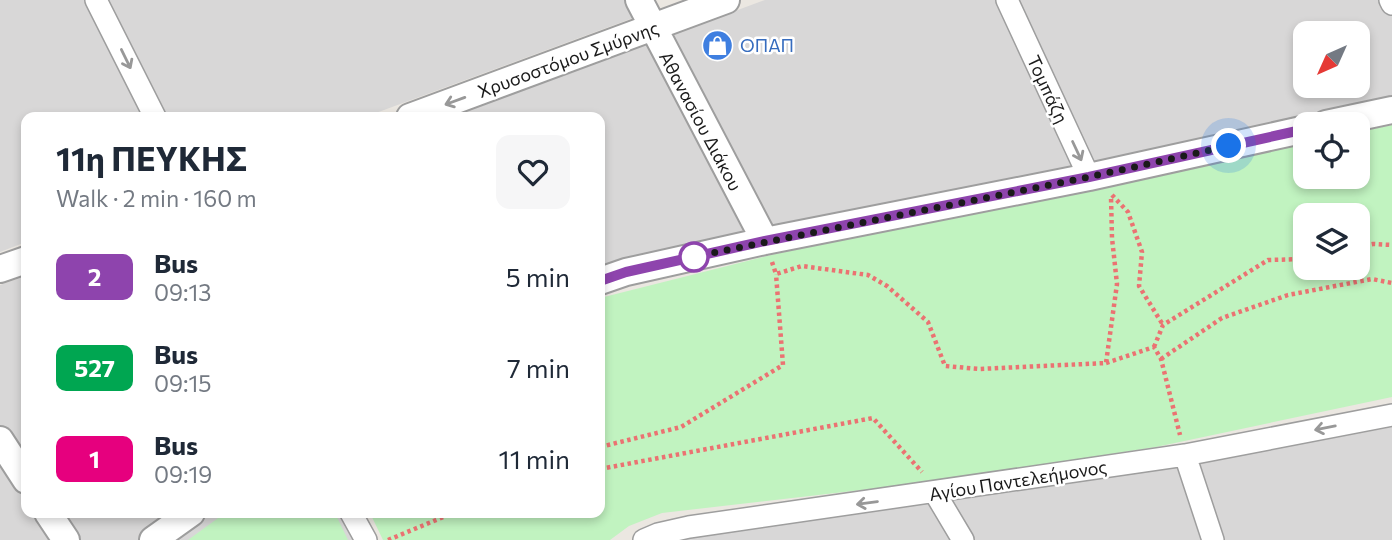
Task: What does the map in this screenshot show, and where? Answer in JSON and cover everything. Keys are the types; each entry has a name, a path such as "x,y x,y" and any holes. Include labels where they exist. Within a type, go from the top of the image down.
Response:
{"street":[{"path":"96,0 152,112"},
{"name":"Αθανασίου Διάκου","path":"639,0 765,241"},
{"name":"Χρυσοστόμου Σμύρνης","path":"423,112 726,0"},
{"name":"Τομπάζη","path":"1007,0 1101,182"},
{"path":"1370,115 1392,110"},
{"path":"605,279 626,272 765,241 1101,182 1293,132"},
{"path":"0,269 21,262"},
{"name":"Αγίου Παντελεήμονος","path":"644,540 689,527 1185,456 1392,415"},
{"path":"0,440 21,472"},
{"path":"1185,456 1213,540"},
{"path":"935,493 963,540"},
{"path":"51,518 66,540"},
{"path":"153,540 184,518"},
{"path":"354,518 366,540"}],"path":[{"path":"1101,182 1128,212 1142,252 1139,286 1163,326"},
{"path":"1101,182 1117,284 1106,363"},
{"path":"605,446 681,427 783,365 776,274 765,241"},
{"path":"1370,245 1392,245"},
{"path":"776,274 802,266 868,275 887,286 928,322 945,366 979,369 1106,363 1154,347 1163,326 1268,260 1293,259"},
{"path":"1161,359 1222,318 1288,295 1372,279 1392,283"},
{"path":"1154,347 1161,359 1185,456"},
{"path":"605,468 873,418 931,481 935,493"},
{"path":"388,540 435,518"}],"shaded area":[{"path":"0,0 624,0 633,18 379,112 21,112 21,244 0,252"},
{"path":"765,0 1392,0 1392,97 1324,112 1293,112 1293,119 1106,160 773,226 673,34"},
{"path":"645,38 745,235 605,273 605,112 459,112"},
{"path":"21,278 21,518 366,518 377,540 0,540 0,285"},
{"path":"1392,427 1392,540 676,540 1174,468"}],"green space":[{"path":"1392,125 1392,397 1156,447 931,482 662,513 629,526 610,540 383,540 372,518 605,518 605,297 771,255 1293,146 1293,189 1370,189 1370,130"},
{"path":"218,518 337,518 348,540 188,540"}],"bus line":[{"name":"2","path":"605,279 626,272 765,241 1089,177 1293,132"}],"place":[{"name":"ΟΠΑΠ","path":"717,45"}],"route":[{"path":"694,257 1229,146"}]}
